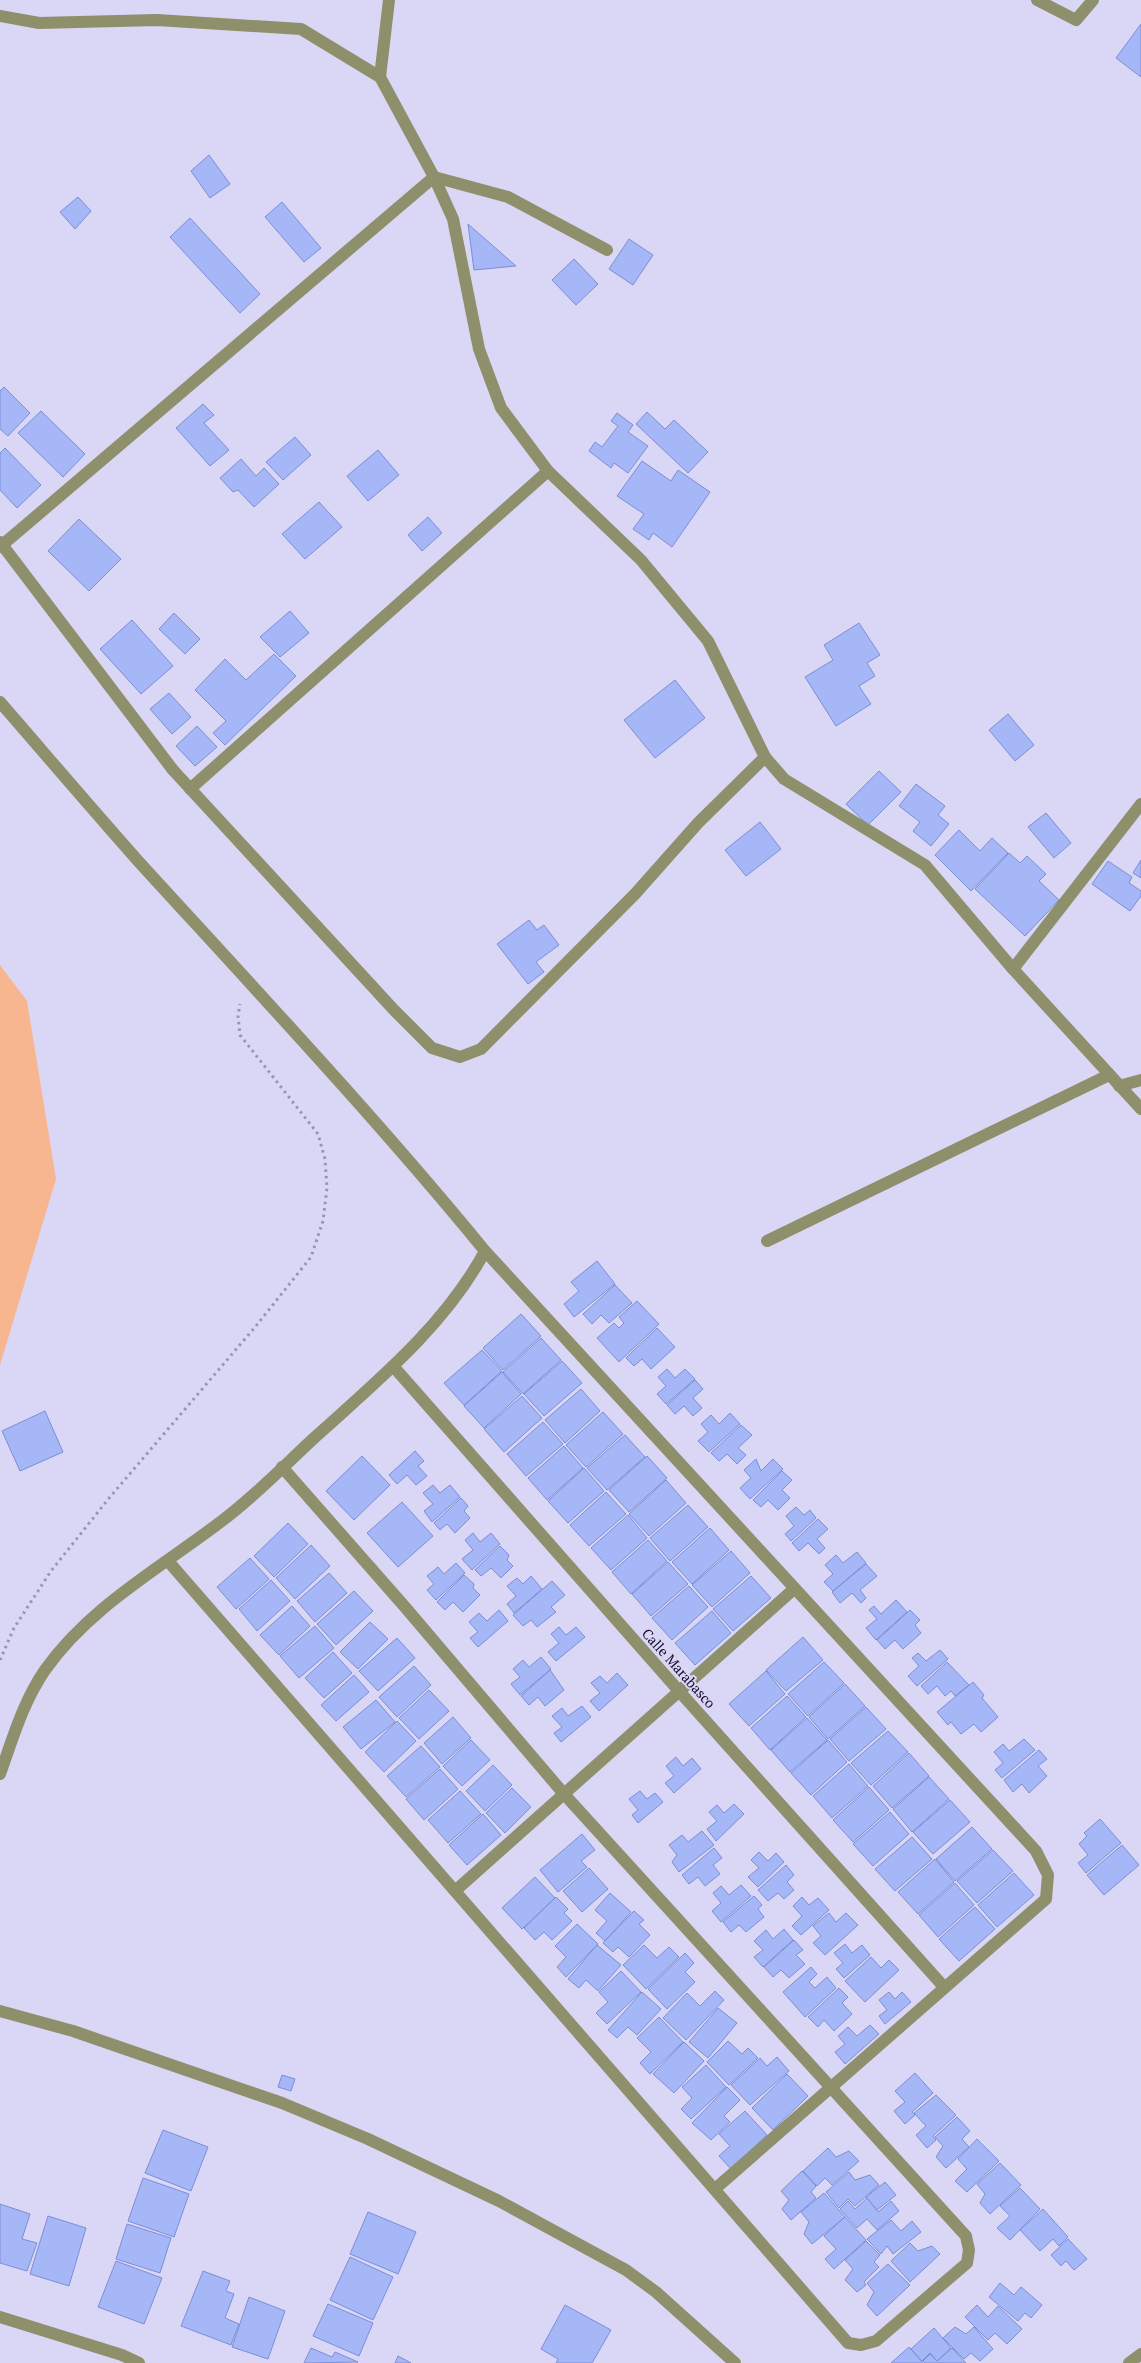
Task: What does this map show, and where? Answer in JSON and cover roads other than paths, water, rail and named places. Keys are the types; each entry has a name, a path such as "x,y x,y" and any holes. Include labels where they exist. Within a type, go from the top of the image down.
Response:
{"street":[{"path":"380,77 389,0"},
{"path":"1037,0 1076,20 1094,0"},
{"path":"0,16 39,23 157,20 301,29 380,77 434,177 453,219 479,349 501,408 548,471 641,560 708,641 766,756 784,779 925,865 1013,969 1141,1109"},
{"path":"434,177 508,197 608,250"},
{"path":"434,177 1,544 173,770 288,892 394,1010 432,1048 460,1057 481,1049 635,894 698,824 766,756"},
{"path":"190,789 548,471"},
{"path":"0,702 138,861 252,983 427,1180 486,1251 1036,1851 1048,1875 1046,1899 715,2189"},
{"path":"1013,969 1141,804"},
{"path":"766,1241 1109,1075"},
{"path":"1119,1086 1141,1080"},
{"path":"0,1774 23,1708 45,1670 68,1643 132,1585 168,1562 226,1518 393,1366 454,1300 471,1278 486,1251"},
{"name":"Calle Marabasco","path":"393,1366 944,1988"},
{"path":"168,1562 848,2343 861,2345 876,2342 966,2262 969,2250 966,2236 564,1794 405,1607 282,1468"},
{"path":"455,1891 794,1589"},
{"path":"0,2011 73,2031 282,2103 368,2139 499,2201 626,2270 656,2292 735,2363"},
{"path":"0,2317 94,2346 139,2363"},
{"path":"1129,2363 1141,2354"}]}
